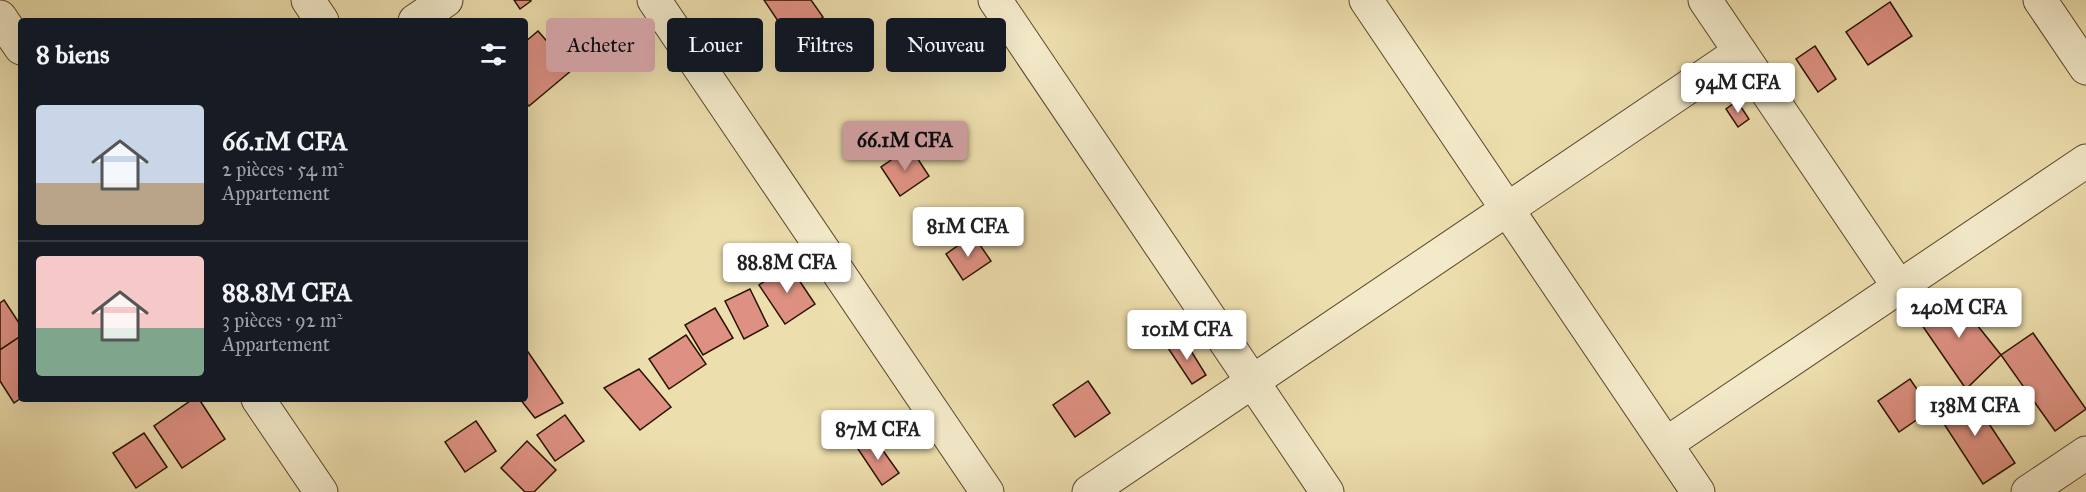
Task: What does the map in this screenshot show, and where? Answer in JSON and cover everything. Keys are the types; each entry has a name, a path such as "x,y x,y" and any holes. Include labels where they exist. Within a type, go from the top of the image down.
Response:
{"street":[{"path":"308,0 320,18"},
{"path":"419,18 446,0"},
{"path":"654,0 987,492"},
{"path":"995,0 1327,492"},
{"path":"1366,0 1698,492"},
{"path":"1705,0 1899,287"},
{"path":"2040,0 2086,68"},
{"path":"0,17 18,44"},
{"path":"1089,492 1740,52"},
{"path":"1666,444 2086,161"},
{"path":"260,402 321,492"},
{"path":"2028,492 2086,453"}],"building":[{"path":"514,0 530,0 531,1 520,9"},
{"path":"764,0 811,0 823,17 822,18 776,18"},
{"path":"1890,2 1912,36 1868,65 1846,32"},
{"path":"538,31 546,40 546,72 570,72 528,105 528,39"},
{"path":"1815,46 1836,79 1818,92 1796,59"},
{"path":"1737,101 1749,119 1738,127 1726,109"},
{"path":"910,147 929,176 900,196 881,167"},
{"path":"973,235 991,261 963,280 946,254"},
{"path":"789,265 815,304 785,324 759,285"},
{"path":"750,289 768,326 744,339 725,301"},
{"path":"1950,291 2001,355 1966,389 1917,318"},
{"path":"4,300 18,321 18,338 0,350 0,303"},
{"path":"715,308 733,338 703,355 685,325"},
{"path":"2033,333 2086,409 2055,431 2001,355"},
{"path":"686,335 706,364 669,389 649,359"},
{"path":"18,338 18,400 14,403 0,381 0,350"},
{"path":"1183,338 1206,375 1192,384 1168,348"},
{"path":"528,352 563,403 535,418 522,402 528,402"},
{"path":"639,369 671,407 640,430 604,388"},
{"path":"1910,379 1931,410 1899,432 1878,401"},
{"path":"1088,381 1110,413 1075,437 1053,405"},
{"path":"1966,389 2015,463 1983,484 1935,410"},
{"path":"189,402 201,402 225,439 182,468 154,426"},
{"path":"565,415 584,441 555,461 537,435"},
{"path":"476,421 496,451 465,472 445,442"},
{"path":"144,433 167,467 136,488 113,453"},
{"path":"874,438 899,473 882,485 858,449"},
{"path":"527,441 556,470 534,492 525,492 501,468"}]}
